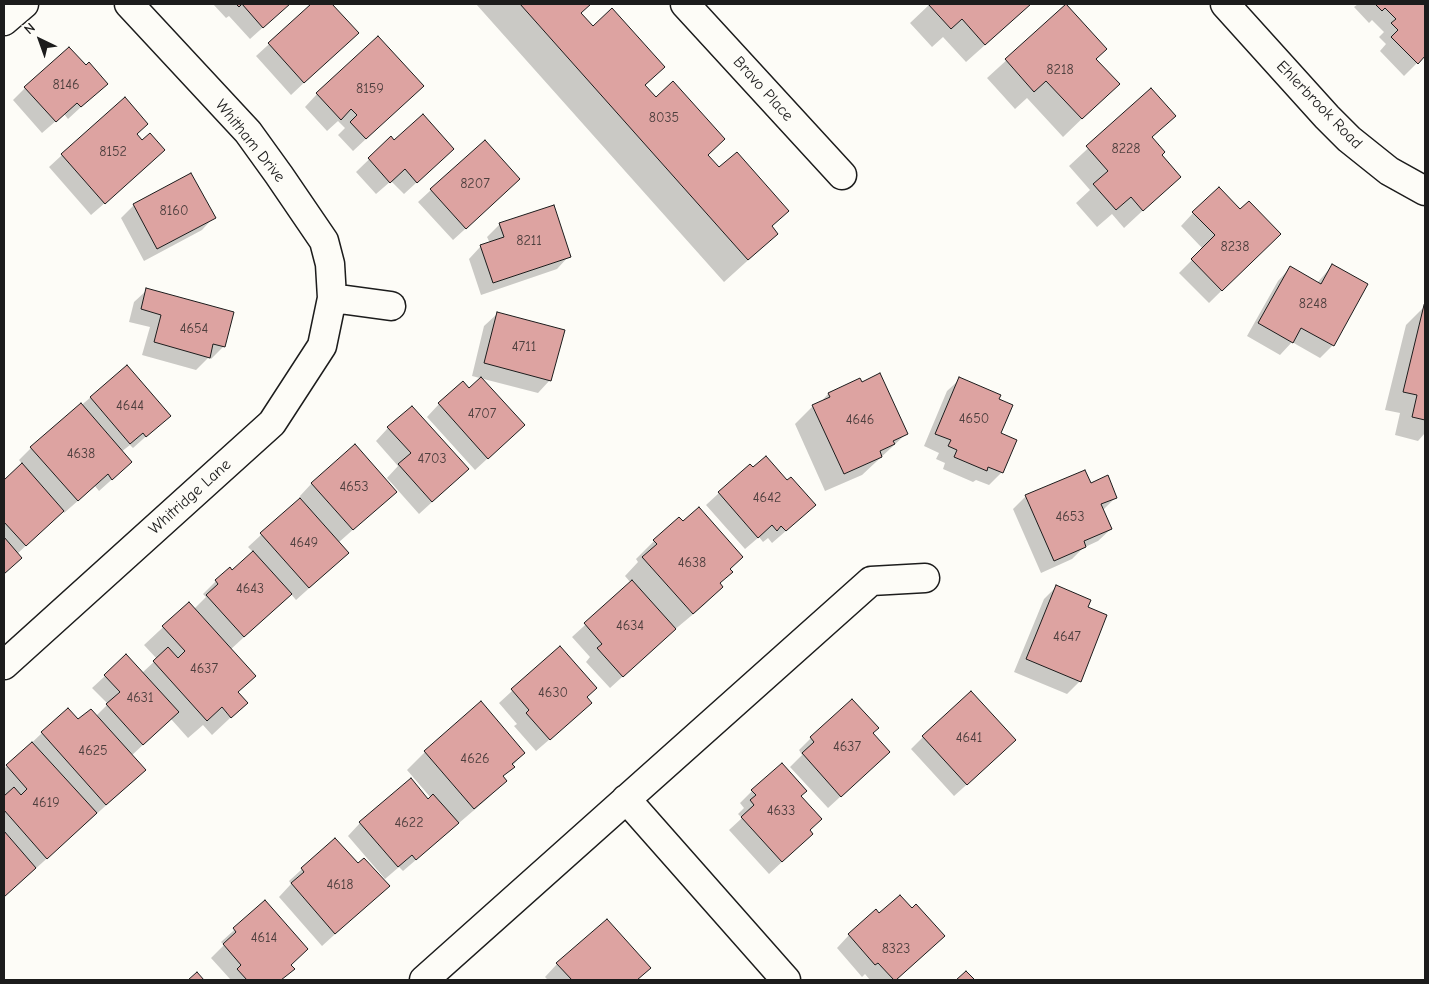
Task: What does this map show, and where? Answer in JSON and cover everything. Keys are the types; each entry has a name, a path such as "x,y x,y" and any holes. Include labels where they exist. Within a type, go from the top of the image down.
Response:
{"street":[{"path":"4,21 24,4"},
{"name":"Whitham Drive","path":"130,4 248,132 285,184 324,241 330,264 332,298"},
{"name":"Bravo Place","path":"685,4 842,175"},
{"name":"Ehlerbrook Road","path":"1225,4 1349,139 1389,170 1425,190"},
{"path":"332,298 391,306"},
{"name":"Whitridge Lane","path":"4,665 272,423 322,346 332,298"},
{"path":"424,980 871,581 925,578"},
{"path":"626,799 786,980"}],"building":[{"path":"242,4 290,4 263,28"},
{"path":"311,4 332,4 359,33 304,83 268,43"},
{"path":"520,4 591,4 581,13 593,26 612,8 665,67 645,85 656,97 673,81 725,139 708,155 719,167 737,152 789,211 772,226 778,234 748,260"},
{"path":"928,4 1031,4 985,45 962,19 951,29"},
{"path":"1066,4 1107,49 1096,59 1120,84 1082,119 1046,81 1034,92 1005,59"},
{"path":"1375,4 1425,4 1425,56 1418,64 1391,37 1398,30 1391,23 1396,19 1385,8 1382,11"},
{"path":"378,36 424,86 366,139 350,122 357,115 351,109 341,120 316,93"},
{"path":"69,47 86,65 89,62 108,84 81,107 77,103 56,122 24,87"},
{"path":"1151,88 1176,116 1152,137 1165,152 1162,155 1181,177 1143,211 1131,197 1116,210 1093,184 1108,171 1086,146"},
{"path":"125,97 148,124 137,134 142,140 150,133 165,150 105,204 61,154"},
{"path":"423,114 454,149 417,183 405,169 390,183 368,158 391,136 394,140"},
{"path":"485,140 520,179 466,229 430,189"},
{"path":"191,173 216,218 157,249 133,204"},
{"path":"1219,187 1240,209 1249,201 1281,234 1222,291 1191,259 1215,235 1192,212"},
{"path":"554,205 571,257 493,283 480,245 504,237 499,223"},
{"path":"1332,264 1368,284 1334,346 1301,328 1293,343 1258,323 1290,266 1321,284"},
{"path":"146,288 234,312 225,347 213,344 210,358 154,342 161,315 141,309"},
{"path":"1424,305 1425,420 1412,417 1417,395 1403,392"},
{"path":"497,312 565,330 551,381 484,363"},
{"path":"127,365 171,416 146,437 143,433 130,444 90,397"},
{"path":"880,373 908,434 893,441 895,444 880,451 882,457 844,474 812,405 830,397 828,393 860,378 862,382"},
{"path":"481,377 525,425 488,459 438,403 463,381 469,388"},
{"path":"959,377 1001,395 999,399 1013,405 1001,433 1017,440 1003,473 988,467 987,471 954,457 957,450 948,446 951,440 935,434"},
{"path":"81,403 132,462 112,480 108,474 78,501 30,447"},
{"path":"412,406 469,469 432,502 398,464 411,453 387,427"},
{"path":"355,444 397,492 353,530 311,483"},
{"path":"766,456 787,480 791,477 816,505 786,531 781,526 777,531 772,525 758,538 718,492 750,464 753,467"},
{"path":"22,463 64,511 26,546 4,522 4,480"},
{"path":"1085,470 1091,483 1108,475 1117,498 1101,504 1112,529 1084,541 1086,547 1054,561 1025,495"},
{"path":"300,498 349,553 309,588 260,533"},
{"path":"699,507 743,557 730,569 733,572 720,583 723,587 693,614 642,557 657,544 653,540 679,517 683,521"},
{"path":"4,537 22,558 4,574"},
{"path":"253,551 292,594 244,637 206,595 218,584 215,580 230,567 232,570"},
{"path":"632,580 676,629 623,677 597,648 602,644 584,623"},
{"path":"1056,585 1091,600 1088,607 1107,615 1081,682 1026,659"},
{"path":"189,602 256,676 238,692 248,703 231,718 222,707 207,721 153,661 168,647 178,658 185,651 162,626"},
{"path":"560,646 597,688 587,697 592,703 550,740 526,713 529,710 511,689"},
{"path":"126,654 179,712 143,745 106,704 120,692 104,675"},
{"path":"971,691 1016,740 967,785 922,736"},
{"path":"852,699 879,728 873,733 890,752 841,797 802,753 814,742 810,737"},
{"path":"481,701 525,753 512,764 515,767 503,776 507,781 474,809 424,751"},
{"path":"68,708 78,719 91,709 146,770 106,805 41,732"},
{"path":"32,742 97,813 47,859 4,810 4,796 14,787 21,795 27,789 6,765"},
{"path":"782,763 807,791 801,796 822,819 810,830 813,834 782,862 741,817 754,805 750,800 756,795 751,790"},
{"path":"411,778 428,799 433,794 459,823 416,860 412,855 398,867 359,822"},
{"path":"4,831 36,868 4,897"},
{"path":"335,838 358,863 364,858 390,886 335,934 291,883 304,872 301,868"},
{"path":"900,895 912,908 916,904 945,936 894,980 878,963 875,965 848,934 876,909 879,913"},
{"path":"265,900 308,949 291,965 295,969 281,980 247,980 237,969 241,965 223,944 236,932 233,928"},
{"path":"607,919 651,968 637,980 572,980 556,963"},
{"path":"966,971 975,980 956,980"},
{"path":"197,972 204,980 188,980"}]}
